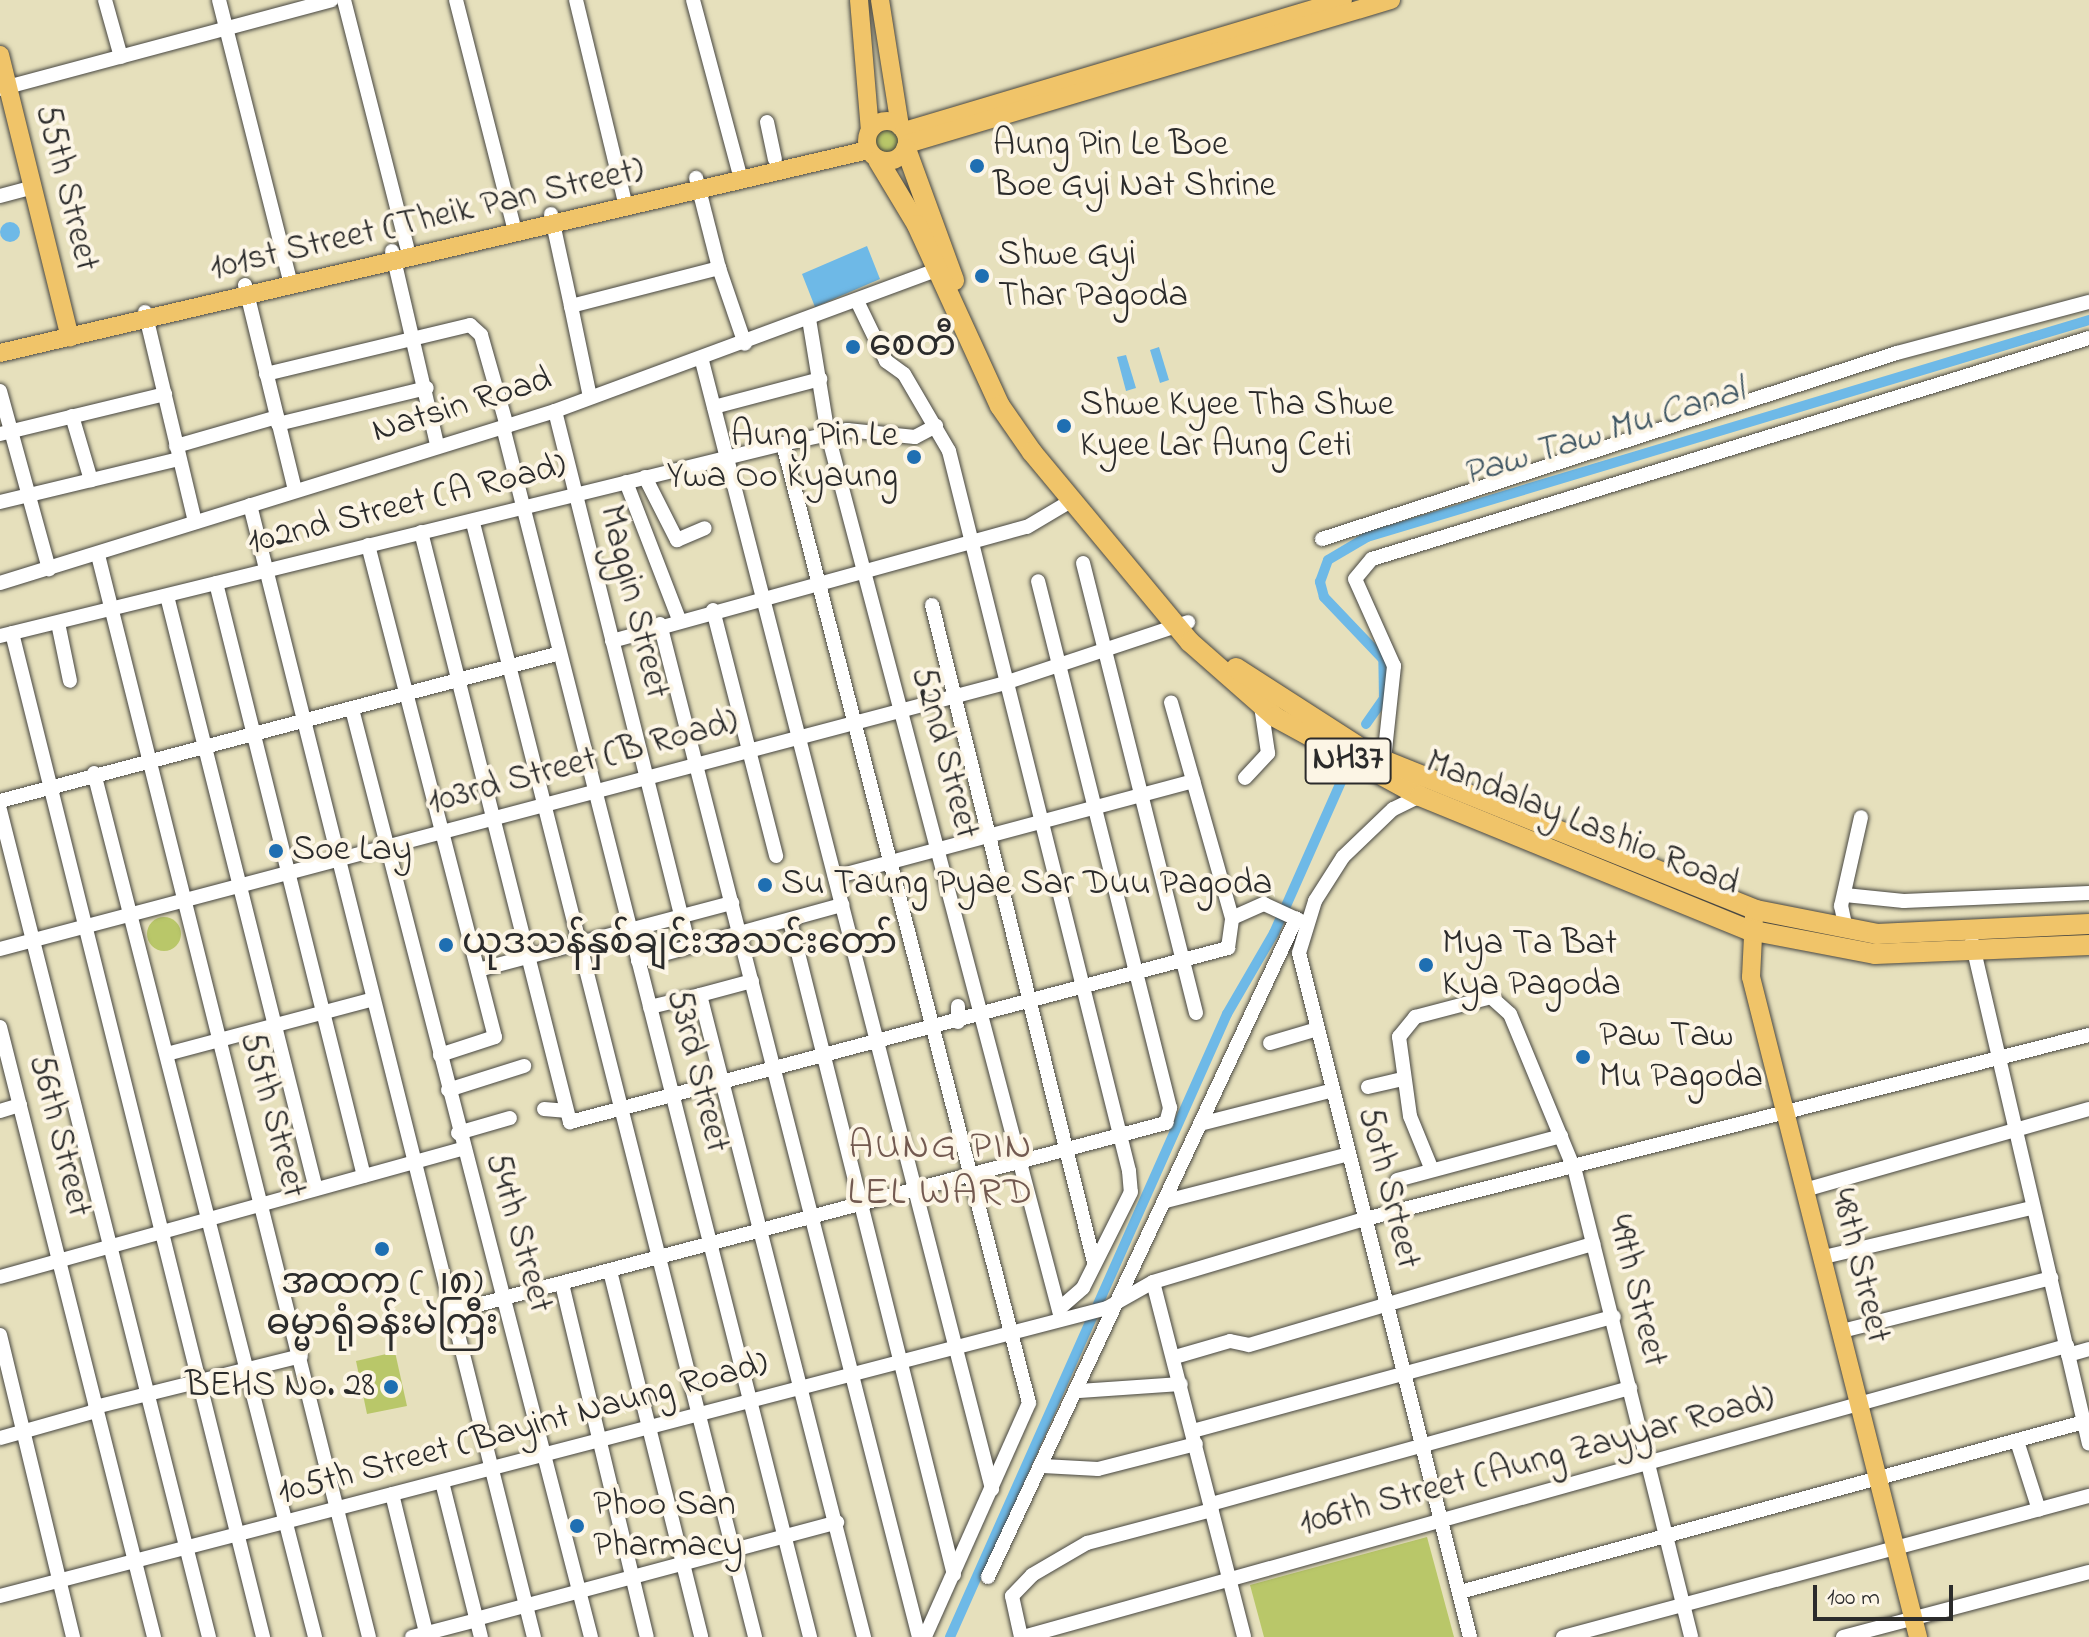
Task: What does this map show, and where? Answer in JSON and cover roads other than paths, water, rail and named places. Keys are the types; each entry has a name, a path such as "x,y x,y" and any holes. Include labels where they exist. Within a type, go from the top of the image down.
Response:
{"highway":[{"name":"NH37","path":"904,137 955,283 1012,403 1101,525 1183,626 1266,691 1383,769 1756,910 1823,925 1927,934 1972,943 2089,924"},
{"name":"Mandalay Lashio Road","path":"871,144 936,270 1000,406 1069,502 1261,706 1383,769 1420,796 1749,930 1816,945 1928,955 1972,943 2089,945"},
{"path":"1816,945 1823,925"},
{"path":"1927,934 1928,955"}],"main road":[{"path":"859,0 871,144"},
{"path":"871,144 894,160 904,137 880,0"},
{"path":"904,137 1343,0"},
{"path":"871,144 880,122 904,137 1391,0"},
{"name":"55th Street","path":"0,55 4,87 69,332"},
{"name":"101st Street (Theik Pan Street)","path":"739,174 775,159 871,144"},
{"name":"101st Street (Theik Pan Street)","path":"0,343 146,315 398,253 871,144"},
{"name":"101st Street (Theik Pan Street)","path":"0,353 69,332"},
{"name":"48th Street","path":"1756,910 1749,930 1751,977 1790,1115 1916,1628"}],"street":[{"path":"105,0 121,57"},
{"path":"219,0 290,279"},
{"path":"4,87 331,0"},
{"path":"344,0 437,445"},
{"path":"456,0 514,228"},
{"path":"576,0 624,201"},
{"path":"693,0 739,174"},
{"path":"767,122 775,159"},
{"path":"697,184 719,268 745,344"},
{"path":"0,196 33,187"},
{"path":"552,218 590,397"},
{"path":"571,306 719,268"},
{"name":"Natsin Road","path":"0,583 98,555 437,445 555,411 702,361 936,270"},
{"path":"246,291 295,490"},
{"path":"857,301 886,361 904,374 949,451 1129,1171 1131,1192 1065,1314"},
{"path":"1322,539 1897,353 2089,302"},
{"path":"146,315 195,522"},
{"name":"52nd Street","path":"809,319 828,435 981,1017 1065,1314"},
{"name":"53rd Street","path":"266,374 464,325 478,331 505,427 810,1637"},
{"path":"1383,769 1394,666 1355,579 1372,559 2089,338"},
{"path":"702,361 992,1489"},
{"path":"714,407 820,379"},
{"path":"0,502 91,480 278,420 427,388"},
{"path":"0,391 5,432 28,495 49,569"},
{"path":"5,432 165,394"},
{"name":"Maggin Street","path":"555,411 689,947"},
{"path":"72,416 91,480"},
{"name":"102nd Street (A Road)","path":"6,635 421,532 473,523 523,507 783,444 847,430 905,438 936,426"},
{"path":"783,444 930,1030 1029,1403 925,1637"},
{"path":"645,477 677,540 705,528"},
{"path":"626,482 679,619"},
{"path":"612,641 660,624 762,596 971,545 1042,523 1069,502"},
{"path":"250,505 534,1637"},
{"path":"473,523 755,1637"},
{"path":"421,532 456,680 495,818 570,1117"},
{"path":"368,545 495,1039 440,1055"},
{"name":"55th Street","path":"98,555 369,1637"},
{"path":"1083,563 1144,795 1196,1013"},
{"path":"451,1312 610,1271 662,1262 711,1246 1121,1140 1157,1129 1169,1116 1038,581"},
{"path":"216,583 364,1176"},
{"path":"167,596 316,1189"},
{"path":"932,605 1028,1006 1094,1262"},
{"path":"713,610 776,856"},
{"path":"58,623 70,681"},
{"path":"660,624 854,1373 919,1637"},
{"name":"103rd Street (B Road)","path":"0,949 1005,683 1106,654 1183,626"},
{"path":"6,635 263,1637"},
{"path":"0,801 147,758 203,748 560,653"},
{"path":"544,1109 570,1117 620,1113 1028,1006 1228,948 1232,918 1171,702"},
{"path":"1245,778 1268,753 1261,706"},
{"name":"54th Street","path":"352,709 391,845 462,1149 506,1298 591,1637"},
{"path":"94,773 315,1637"},
{"path":"835,877 1193,781"},
{"name":"50th Srteet","path":"1420,796 1393,809 1343,857 1301,921 1299,966 1349,1154 1361,1220 1386,1302 1470,1637"},
{"path":"0,810 209,1637"},
{"path":"1846,929 1845,895 1861,817"},
{"path":"1845,895 1904,901 2089,893"},
{"path":"478,970 732,903"},
{"path":"988,1577 1079,1391 1113,1305 1301,921 1268,904 1232,918"},
{"path":"638,961 842,905"},
{"path":"790,921 954,1575"},
{"path":"1972,943 2031,1208 2085,1416 2089,1444"},
{"path":"650,1007 752,981"},
{"path":"700,995 804,1386 864,1637"},
{"name":"49th Street","path":"1403,1079 1399,1037 1415,1017 1491,997 1510,1014 1575,1171 1614,1317 1691,1637"},
{"path":"167,1054 373,999"},
{"path":"958,1006 958,1022"},
{"name":"56th Street","path":"0,1027 154,1637"},
{"path":"1270,1043 1314,1030"},
{"path":"1113,1305 1153,1282 1361,1220 1575,1171 2089,1035"},
{"path":"448,1090 524,1066"},
{"path":"1368,1087 1403,1079 1432,1170"},
{"path":"1200,1124 1333,1090"},
{"path":"0,1111 20,1105"},
{"path":"1808,1189 2089,1109"},
{"path":"458,1133 510,1118"},
{"path":"1397,1180 1561,1136"},
{"path":"0,1277 462,1149"},
{"path":"1166,1201 1349,1154"},
{"path":"1824,1257 2031,1208"},
{"path":"1175,1357 1230,1341 1249,1345 1386,1302 1593,1244"},
{"path":"610,1271 701,1637"},
{"path":"1842,1331 2051,1278"},
{"path":"1153,1282 1175,1357 1244,1637"},
{"path":"562,1284 647,1637"},
{"name":"105th Street (Bayint Naung Road)","path":"0,1596 648,1427 700,1417 804,1386 1009,1333 1065,1314 1113,1305"},
{"path":"1043,1466 1098,1469 1403,1374 1614,1317"},
{"path":"0,1335 73,1637"},
{"name":"106th Street (Aung Zayyar Road)","path":"1022,1637 1228,1576 1648,1462 2068,1350 2089,1349"},
{"path":"0,1438 95,1409 301,1356"},
{"path":"1079,1391 1181,1384"},
{"path":"1022,1637 1012,1596 1045,1567 1087,1543 1630,1388"},
{"path":"1460,1592 1879,1480 2017,1441 2085,1416"},
{"path":"2017,1441 2039,1510"},
{"path":"442,1482 481,1637"},
{"path":"392,1494 422,1636 579,1591 734,1553 837,1522"},
{"path":"1563,1637 1684,1608 2089,1496"},
{"path":"1843,1637 1916,1628 2089,1572"}],"water":[{"path":"6,222 14,222 20,232 14,242 6,242 0,236 0,228"},
{"path":"867,246 880,279 815,307 802,274"},
{"path":"1159,347 1169,380 1160,383 1150,350"},
{"path":"1126,355 1136,388 1126,391 1117,357"}],"waterway":[{"name":"Paw Taw Mu Canal","path":"1366,724 1384,698 1383,659 1324,597 1320,582 1328,560 1367,537 2089,320"},
{"path":"950,1637 1227,1014 1274,933 1347,768"}],"place":[{"name":"Aung Pin Le Boe Boe Gyi Nat Shrine","path":"977,166"},
{"name":"Shwe Gyi Thar Pagoda","path":"982,276"},
{"name":"စေတီ","path":"853,347"},
{"name":"Shwe Kyee Tha Shwe Kyee Lar Aung Ceti","path":"1064,426"},
{"name":"Aung Pin Le Ywa Oo Kyaung","path":"914,457"},
{"name":"Soe Lay","path":"276,851"},
{"name":"Su Taung Pyae Sar Duu Pagoda","path":"765,885"},
{"name":"ယုဒသန်နှစ်ချင်းအသင်းတော်","path":"446,945"},
{"name":"Mya Ta Bat Kya Pagoda","path":"1426,965"},
{"name":"Paw Taw Mu Pagoda","path":"1583,1057"},
{"name":"အထက (၂၈) ဓမ္မာရုံခန်းမကြီး","path":"382,1249"},
{"name":"BEHS No. 28","path":"391,1387"},
{"name":"Phoo San Pharmacy","path":"577,1526"}],"district":[{"name":"AUNG PIN LEL WARD","path":"941,1171"}]}
